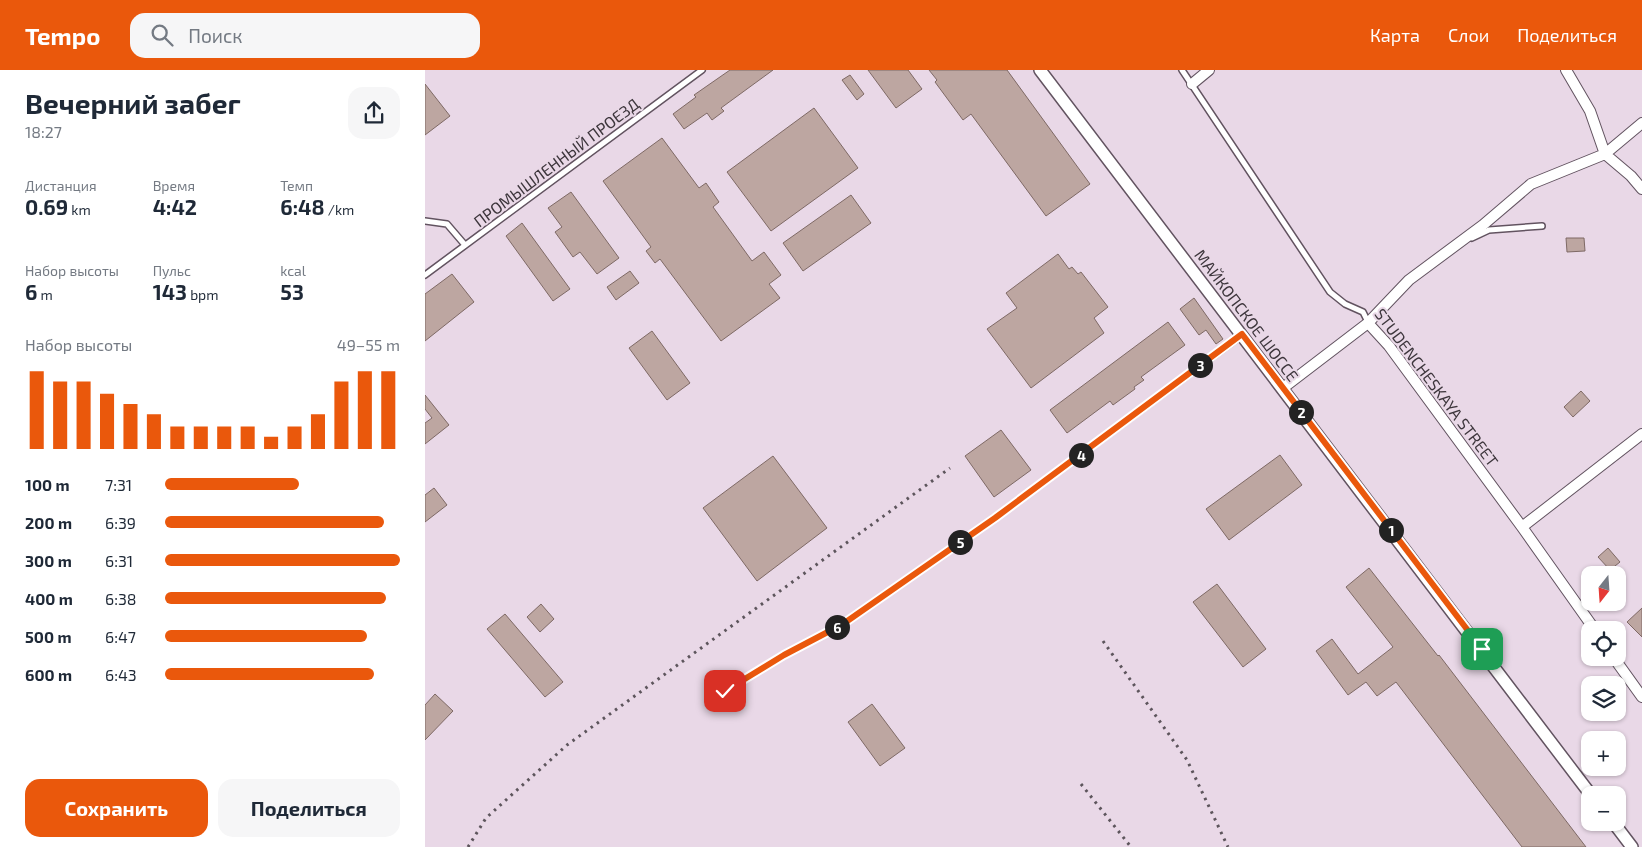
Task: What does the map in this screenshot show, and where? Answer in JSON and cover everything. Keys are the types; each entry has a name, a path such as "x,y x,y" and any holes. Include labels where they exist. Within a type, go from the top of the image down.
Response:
{"street":[{"name":"МАЙКОПСКОЕ ШОССЕ","path":"1040,70 1584,786"},
{"path":"1192,84 1209,70"},
{"path":"1567,70 1590,111 1609,151 1642,189"},
{"path":"1283,388 1368,323 1409,280 1483,224 1531,184 1609,151 1642,123"},
{"name":"STUDENCHESKAYA STREET","path":"1368,323 1389,346 1589,621"},
{"path":"1522,527 1642,434"},
{"path":"1621,666 1640,689"},
{"path":"1620,831 1632,847"}],"lane":[{"name":"ПРОМЫШЛЕННЫЙ ПРОЕЗД","path":"425,275 701,70"},
{"name":"STUDENCHESKAYA STREET","path":"1183,70 1330,292 1345,304 1363,312 1368,323"},
{"path":"425,221 447,224 465,245"},
{"path":"1449,249 1489,230 1542,226"},
{"path":"725,691 859,613 995,518 1242,334"}],"building":[{"path":"730,70 773,70 721,108 724,111 712,120 707,113 684,129 673,114 696,97 694,95"},
{"path":"868,70 908,70 922,89 896,108"},
{"path":"929,70 1007,70 1090,184 1046,216 971,114 963,120 935,82 937,80"},
{"path":"850,75 864,94 857,100 842,80"},
{"path":"425,84 450,116 425,135"},
{"path":"814,108 858,168 771,231 727,172"},
{"path":"662,138 699,188 706,183 719,202 713,207 752,261 764,252 781,275 769,284 780,298 721,341 660,259 655,263 646,251 651,247 603,181"},
{"path":"571,192 619,258 597,274 580,252 573,257 555,232 562,227 548,208"},
{"path":"851,195 871,223 803,271 783,243"},
{"path":"522,223 570,289 553,301 506,236"},
{"path":"1566,238 1584,238 1585,251 1567,252"},
{"path":"1058,254 1069,269 1072,267 1078,274 1081,272 1108,307 1094,318 1104,333 1031,388 987,329 1017,308 1006,293"},
{"path":"630,271 639,283 616,300 607,287"},
{"path":"452,274 474,302 425,341 425,294"},
{"path":"1194,298 1223,339 1216,344 1206,330 1199,335 1180,309"},
{"path":"1168,322 1185,345 1141,377 1144,380 1134,387 1135,389 1113,405 1110,401 1067,433 1050,410"},
{"path":"652,331 690,383 667,400 629,348"},
{"path":"1581,391 1590,401 1573,417 1564,407"},
{"path":"425,395 449,425 425,444 425,423 432,418 425,409"},
{"path":"1001,430 1031,470 994,497 965,456"},
{"path":"1280,455 1302,485 1229,540 1206,509"},
{"path":"773,456 827,528 757,581 703,508"},
{"path":"434,488 447,505 425,522 425,495"},
{"path":"1608,548 1620,562 1615,566 1606,566 1598,557"},
{"path":"1369,568 1439,655 1586,847 1522,847 1396,682 1377,696 1366,682 1348,695 1316,651 1332,639 1358,674 1393,647 1346,587"},
{"path":"1217,584 1266,649 1243,667 1193,602"},
{"path":"541,604 554,619 540,632 527,617"},
{"path":"1642,608 1642,637 1627,622"},
{"path":"505,614 563,682 545,697 487,629"},
{"path":"435,694 453,711 425,740 425,705"},
{"path":"872,704 905,748 880,766 848,722"}],"railway":[{"path":"468,847 486,818 567,745 950,468"},
{"path":"1103,641 1187,760 1228,847"},
{"path":"1081,784 1131,847"}],"route":[{"path":"725,691 784,655 843,624 995,518 1242,334 1482,649"}]}
